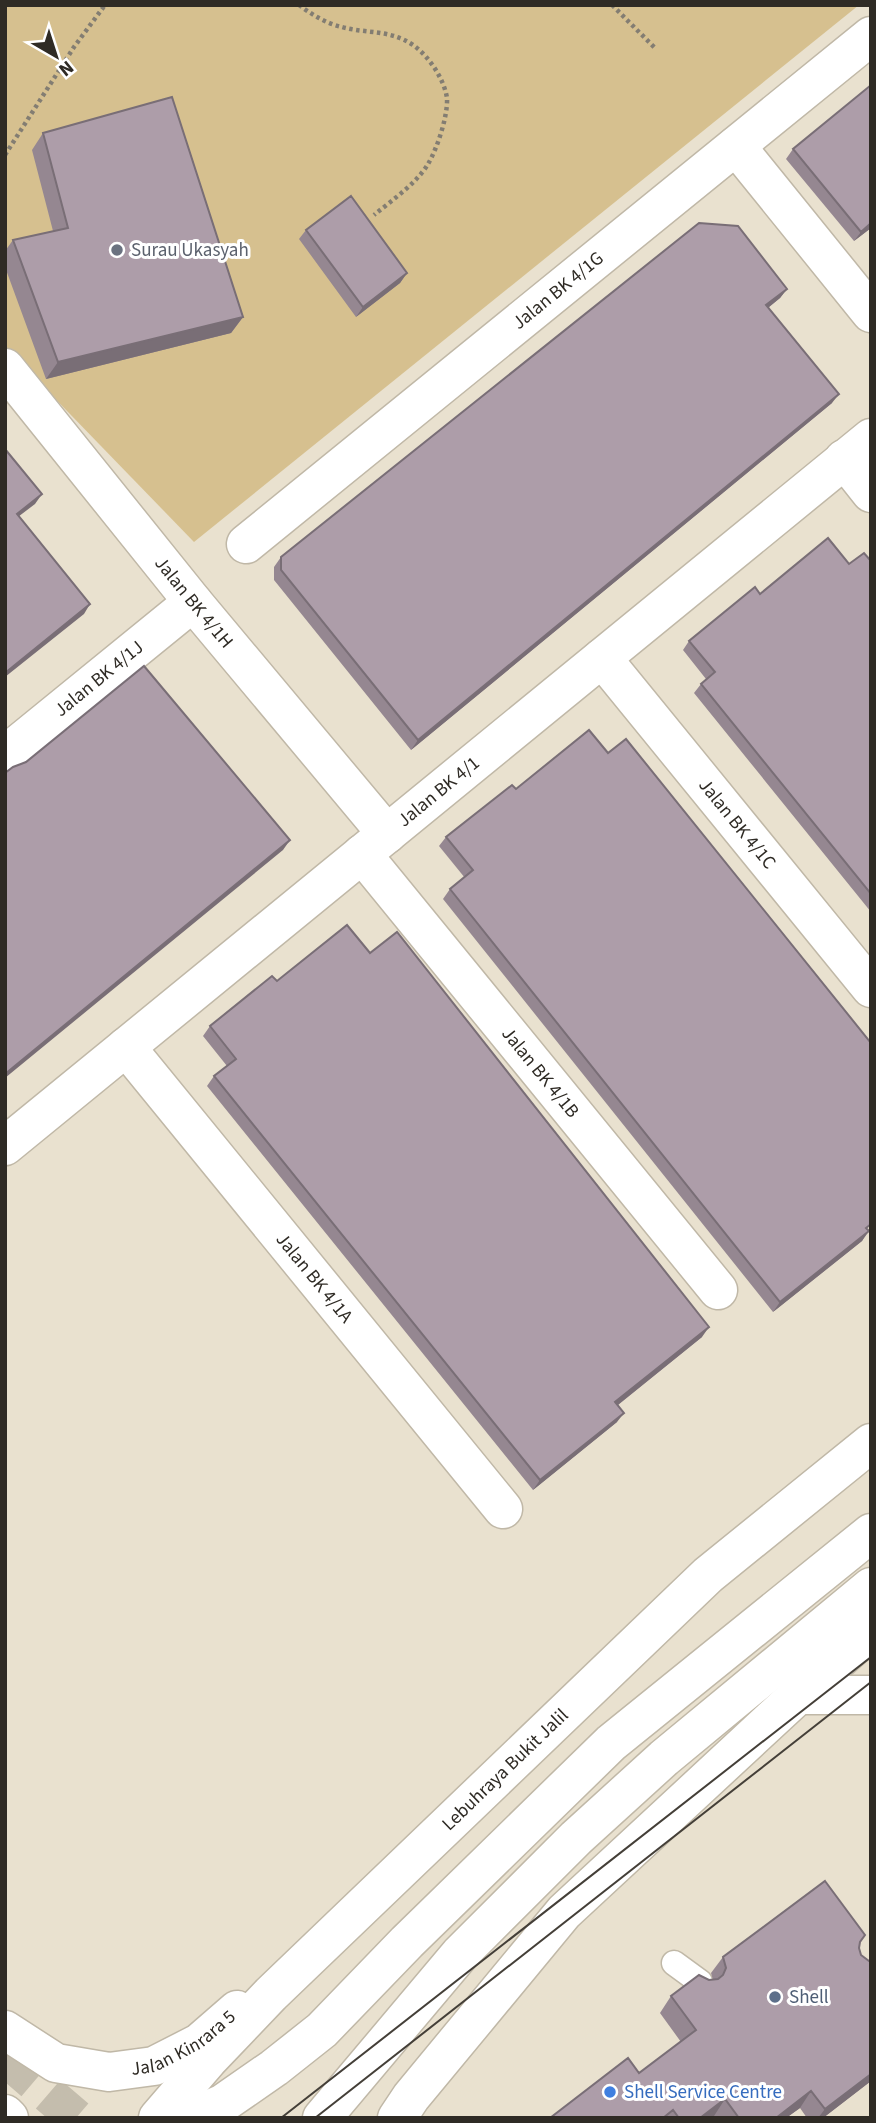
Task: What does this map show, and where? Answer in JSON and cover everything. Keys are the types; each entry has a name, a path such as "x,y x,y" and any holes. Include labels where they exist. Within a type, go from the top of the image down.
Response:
{"main road":[{"name":"Jalan BK 4/1G","path":"246,544 871,36"},
{"path":"736,146 871,313"},
{"name":"Jalan BK 4/1H","path":"5,369 193,602 374,844"},
{"path":"857,449 871,493"},
{"name":"Jalan BK 4/1","path":"5,1146 857,449"},
{"name":"Jalan BK 4/1J","path":"5,755 193,602"},
{"name":"Jalan BK 4/1C","path":"602,658 871,988"},
{"name":"Jalan BK 4/1B","path":"374,844 719,1290"},
{"name":"Jalan BK 4/1A","path":"126,1047 503,1509"},
{"name":"Lebuhraya Bukit Jalil","path":"158,2118 208,2060 271,1994 708,1575 871,1443"},
{"path":"190,2118 222,2104 322,2030 407,1942 611,1743 871,1534"},
{"path":"321,2118 460,1954 576,1838 664,1758 871,1587"},
{"path":"397,2118 411,2096 564,1912 871,1631"},
{"path":"798,1695 871,1695"},
{"name":"Jalan Kinrara 5","path":"5,2030 56,2063 109,2071 154,2066 199,2043 339,1928"},
{"path":"5,2114 9,2118"}],"lane":[{"path":"674,1963 700,1982"}],"path":[{"path":"5,155 74,47 105,5"},
{"path":"299,5 341,27 382,32 413,45 435,66 447,99 441,136 427,166 374,215"},
{"path":"612,5 655,48"}],"shaded area":[{"path":"5,5 859,5 194,542 5,347"}],"building":[{"path":"871,85 871,223 861,232 793,149"},
{"name":"Surau Ukasyah","path":"172,97 243,317 58,362 13,240 68,228 43,133"},
{"path":"351,196 407,273 363,307 306,230"},
{"path":"699,223 738,226 787,289 766,305 839,394 418,740 281,570 281,557"},
{"path":"5,449 42,494 17,514 90,604 5,673"},
{"path":"828,538 849,564 864,553 871,561 871,894 701,684 715,672 689,641 755,587 760,594"},
{"path":"144,666 290,840 5,1074 5,773 26,762"},
{"path":"589,730 608,753 626,739 871,1043 871,1224 866,1228 869,1231 780,1302 450,889 473,870 446,837 512,785 516,789"},
{"path":"347,925 370,953 397,932 709,1327 615,1402 624,1413 540,1480 214,1076 236,1059 210,1026 272,976 277,981"},
{"name":"Shell","path":"825,1881 865,1935 859,1948 861,1955 871,1961 871,2074 825,2109 811,2091 776,2118 739,2118 725,2099 700,2118 679,2118 673,2110 663,2118 550,2118 628,2058 639,2073 696,2030 671,1996 699,1975 709,1980 718,1979 726,1968 723,1957"}],"tunnel":[{"path":"5,2057 76,2118"}],"tram line":[{"path":"281,2118 871,1657"},
{"path":"315,2118 871,1682"}],"place":[{"name":"Surau Ukasyah","path":"117,250"},
{"name":"Shell","path":"775,1997"},
{"name":"Shell Service Centre","path":"610,2092"}]}
